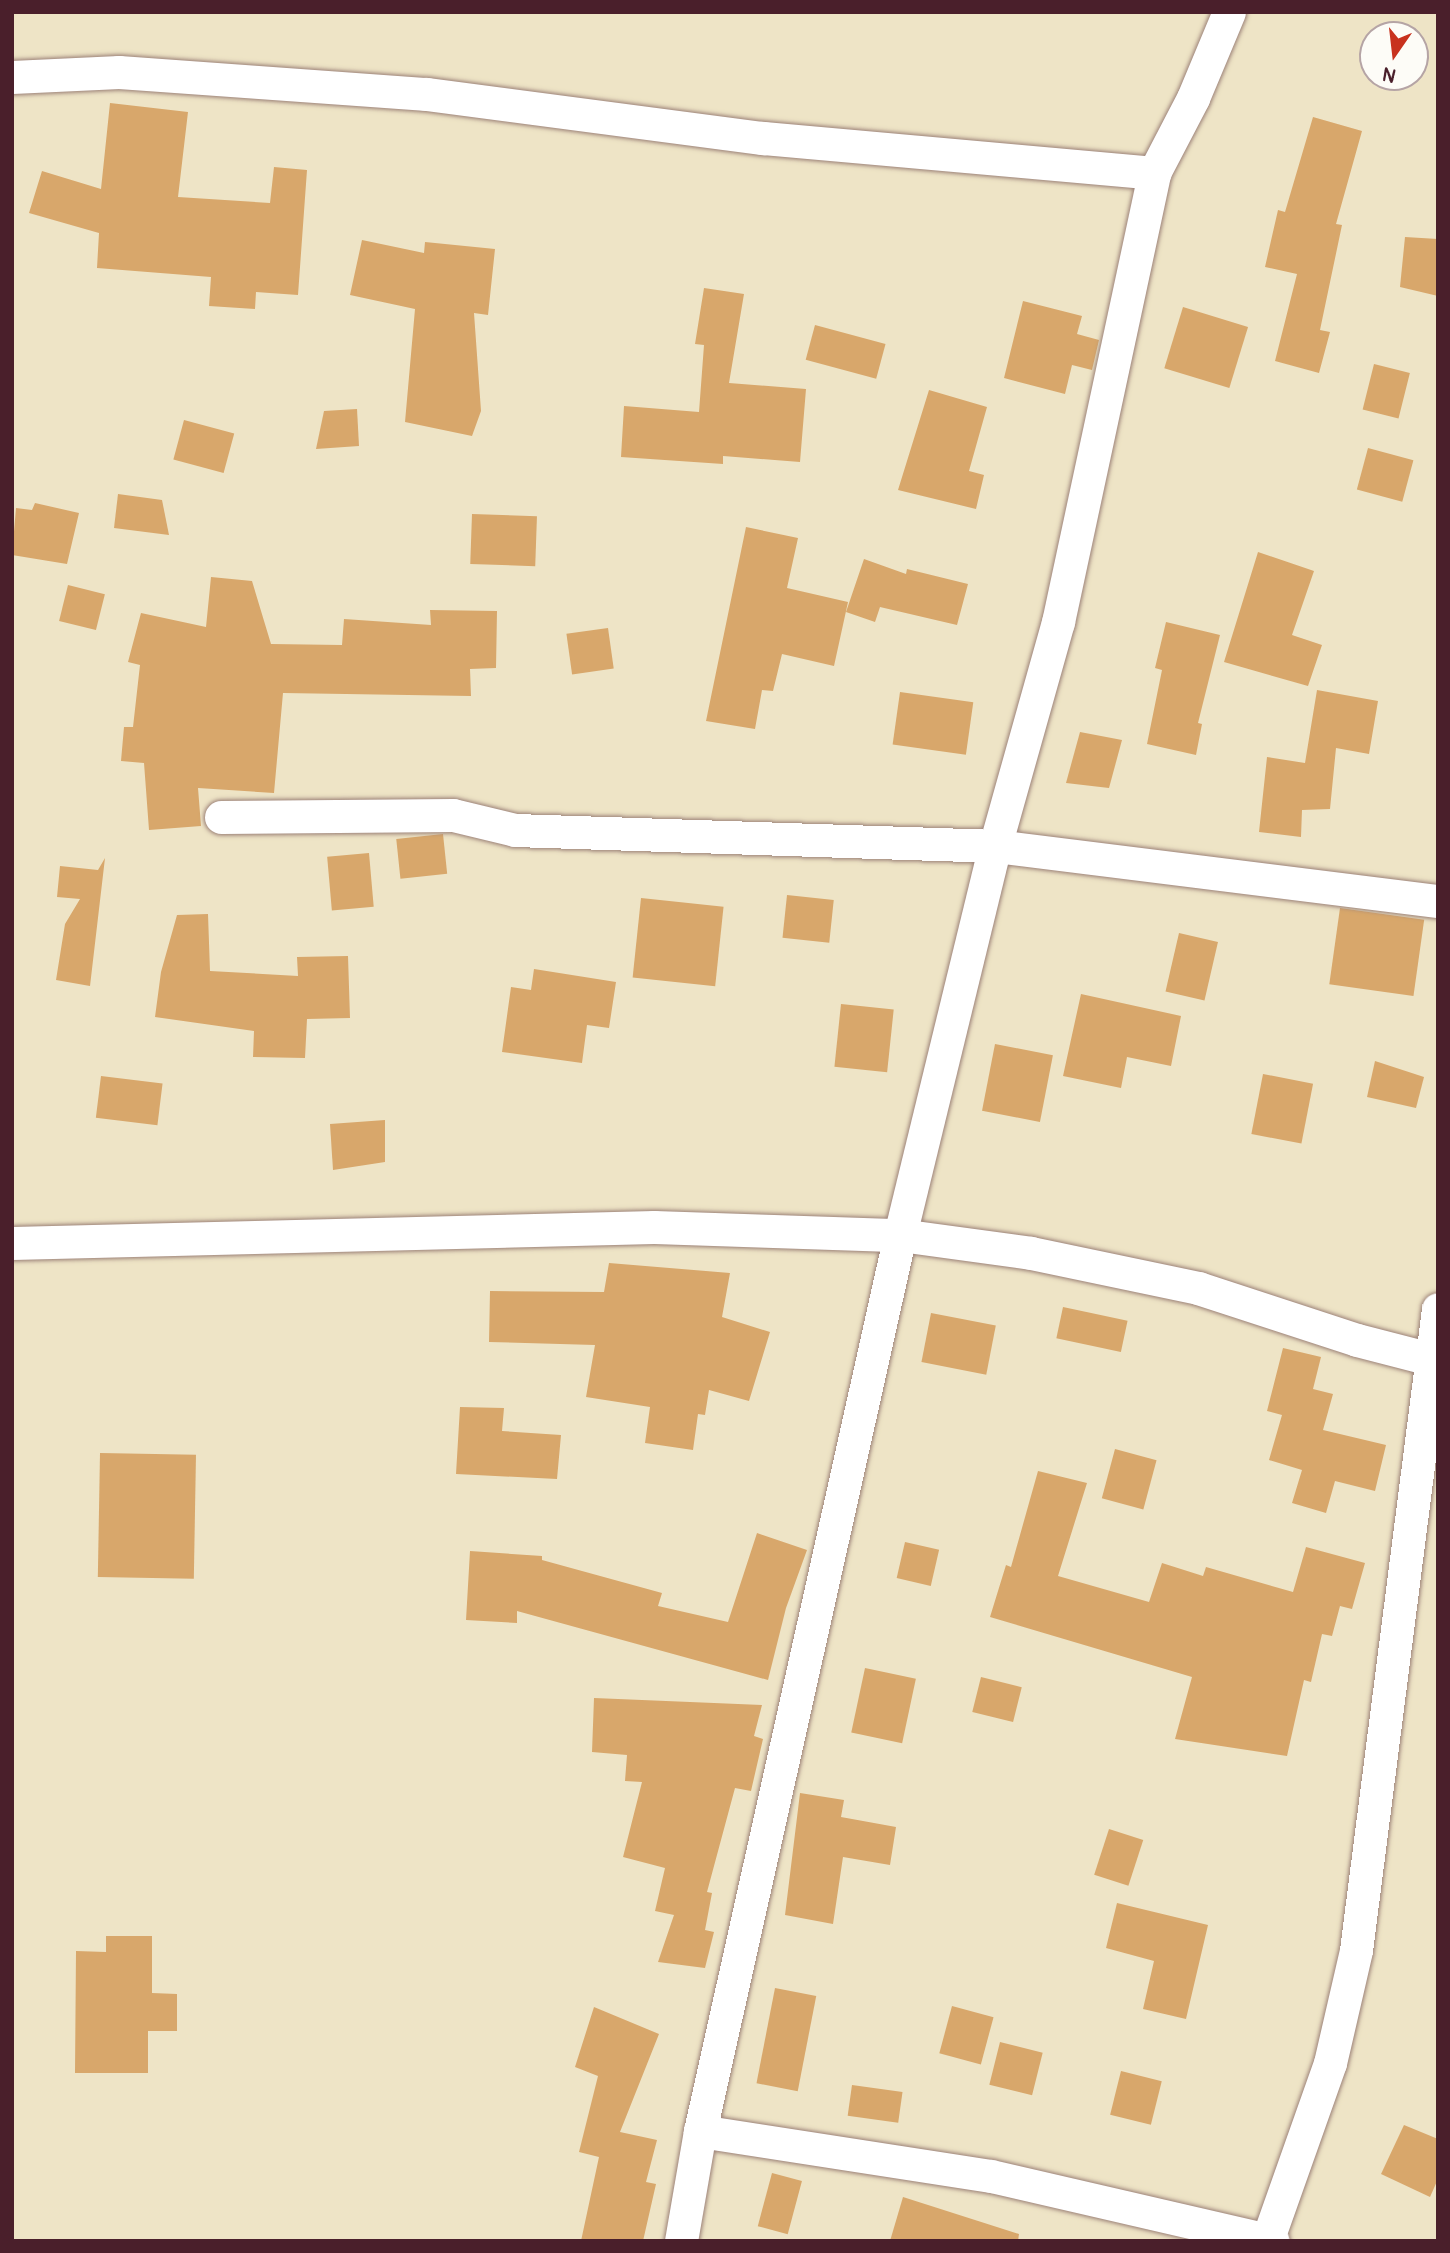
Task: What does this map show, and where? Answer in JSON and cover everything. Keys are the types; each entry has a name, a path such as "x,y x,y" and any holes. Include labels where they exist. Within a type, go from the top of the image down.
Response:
{"street":[{"path":"681,2241 700,2131 901,1235 995,846 1058,622 1154,173 1194,98 1229,12"},
{"path":"12,77 119,72 427,94 763,138 1154,173"},
{"path":"221,817 453,815 515,830 995,846 1438,901"},
{"path":"12,1243 654,1227 901,1235 1031,1252 1198,1288 1357,1340 1434,1359"},
{"path":"700,2131 991,2176 1269,2240 1330,2063 1356,1950 1434,1359 1438,1309"}],"building":[{"path":"110,103 188,112 178,197 270,203 274,167 307,170 298,295 256,292 255,309 209,306 211,277 97,268 99,233 29,213 42,171 101,189"},
{"path":"1313,117 1362,131 1336,224 1342,225 1320,330 1330,332 1319,373 1275,361 1297,274 1265,267 1278,210 1285,212"},
{"path":"1405,237 1438,239 1438,296 1400,287"},
{"path":"362,240 424,253 425,242 495,249 488,315 474,313 481,411 472,436 405,422 415,309 350,295"},
{"path":"704,288 744,294 729,383 806,389 800,462 723,456 723,464 621,457 624,406 699,412 704,345 695,344"},
{"path":"1023,301 1082,316 1077,334 1099,340 1092,370 1072,365 1065,394 1004,378"},
{"path":"1183,307 1248,327 1229,388 1164,368"},
{"path":"815,325 886,344 876,379 806,360"},
{"path":"1374,364 1410,373 1399,419 1363,410"},
{"path":"929,390 987,407 969,471 984,475 976,509 898,490"},
{"path":"357,409 359,446 316,449 324,411"},
{"path":"184,420 234,433 224,473 173,460"},
{"path":"1368,448 1413,460 1402,502 1357,490"},
{"path":"118,494 162,500 169,535 114,528"},
{"path":"35,503 79,513 67,564 12,555 16,508 32,510"},
{"path":"472,514 537,516 535,566 470,564"},
{"path":"746,527 798,538 787,588 848,602 834,666 782,654 773,691 762,690 755,729 706,721"},
{"path":"1258,552 1314,571 1292,635 1322,645 1308,686 1224,662"},
{"path":"864,559 906,574 907,569 968,584 957,625 880,607 875,622 846,612"},
{"path":"211,577 252,581 271,644 342,645 344,619 431,625 430,610 497,611 496,668 470,669 471,696 283,693 274,793 198,788 201,826 149,830 144,763 121,761 124,727 133,727 140,665 128,662 141,613 206,627"},
{"path":"68,585 105,594 96,630 59,621"},
{"path":"1166,622 1220,635 1198,723 1202,724 1196,755 1147,744 1162,670 1155,668"},
{"path":"608,628 614,669 572,674 566,634"},
{"path":"1317,690 1378,701 1369,754 1336,748 1330,809 1302,810 1301,837 1259,832 1267,757 1305,763"},
{"path":"900,692 973,702 966,755 893,744"},
{"path":"1080,732 1122,740 1109,788 1066,783"},
{"path":"443,834 447,874 400,879 396,839"},
{"path":"369,853 374,907 332,910 327,857"},
{"path":"105,858 90,986 56,980 65,924 80,899 57,897 60,866 98,870"},
{"path":"787,895 834,900 829,943 783,938"},
{"path":"641,898 724,907 715,986 633,978"},
{"path":"1340,908 1424,920 1413,996 1329,984"},
{"path":"208,914 210,971 298,976 297,957 348,956 350,1018 307,1019 305,1058 253,1057 254,1031 155,1017 161,972 177,915"},
{"path":"1179,933 1218,942 1204,1000 1166,991"},
{"path":"534,969 616,982 609,1028 587,1025 582,1063 502,1052 511,987 531,990"},
{"path":"1081,994 1181,1016 1171,1066 1127,1057 1121,1088 1063,1076"},
{"path":"841,1004 894,1010 887,1072 834,1067"},
{"path":"995,1044 1053,1055 1040,1122 982,1111"},
{"path":"1375,1061 1424,1077 1416,1108 1367,1097"},
{"path":"1263,1074 1313,1084 1301,1144 1251,1134"},
{"path":"101,1076 163,1084 157,1125 96,1118"},
{"path":"385,1120 385,1162 333,1170 330,1124"},
{"path":"609,1263 730,1273 722,1317 770,1332 749,1401 709,1390 705,1415 698,1414 693,1450 645,1443 650,1407 586,1397 595,1345 489,1342 490,1291 604,1292"},
{"path":"1063,1307 1128,1321 1121,1352 1056,1338"},
{"path":"931,1313 996,1326 986,1375 921,1362"},
{"path":"1283,1348 1321,1357 1313,1389 1333,1394 1323,1430 1386,1445 1375,1491 1335,1481 1326,1513 1292,1503 1302,1470 1269,1460 1282,1415 1267,1411"},
{"path":"460,1407 504,1408 502,1431 561,1435 557,1479 456,1474"},
{"path":"1115,1449 1157,1460 1143,1509 1102,1498"},
{"path":"100,1453 196,1455 194,1579 98,1577"},
{"path":"1038,1471 1087,1483 1058,1576 1149,1602 1162,1563 1203,1576 1206,1567 1293,1592 1306,1547 1365,1563 1352,1609 1340,1606 1332,1636 1322,1634 1311,1682 1304,1680 1287,1756 1175,1739 1192,1677 990,1617 1006,1565 1011,1567"},
{"path":"757,1533 807,1550 786,1608 768,1680 517,1611 517,1623 466,1620 470,1551 542,1556 542,1560 662,1593 658,1606 728,1622"},
{"path":"905,1542 939,1550 931,1586 897,1578"},
{"path":"865,1668 916,1679 902,1743 851,1733"},
{"path":"981,1677 1022,1687 1013,1722 972,1712"},
{"path":"594,1698 762,1705 754,1736 763,1739 751,1791 735,1788 707,1892 712,1893 705,1930 714,1932 705,1968 658,1962 674,1915 655,1911 665,1868 623,1857 642,1782 625,1781 627,1755 592,1752"},
{"path":"800,1793 844,1800 841,1817 896,1827 890,1865 843,1857 833,1924 785,1915"},
{"path":"1109,1829 1143,1840 1128,1886 1094,1875"},
{"path":"1117,1903 1208,1925 1186,2019 1143,2009 1154,1961 1106,1948"},
{"path":"106,1936 152,1936 152,1993 177,1994 177,2031 148,2031 148,2073 75,2073 76,1951 106,1952"},
{"path":"775,1988 816,1996 798,2091 756,2083"},
{"path":"952,2006 994,2017 981,2064 939,2053"},
{"path":"594,2007 659,2034 620,2132 657,2140 646,2182 656,2184 643,2241 581,2241 599,2157 579,2152 598,2076 575,2067"},
{"path":"1000,2042 1043,2053 1032,2095 989,2085"},
{"path":"1121,2071 1162,2081 1151,2125 1110,2115"},
{"path":"852,2085 903,2092 898,2123 848,2116"},
{"path":"1404,2125 1438,2139 1438,2179 1430,2197 1381,2174"},
{"path":"772,2173 802,2181 788,2234 758,2226"},
{"path":"903,2197 1019,2234 1018,2241 890,2241"}]}
